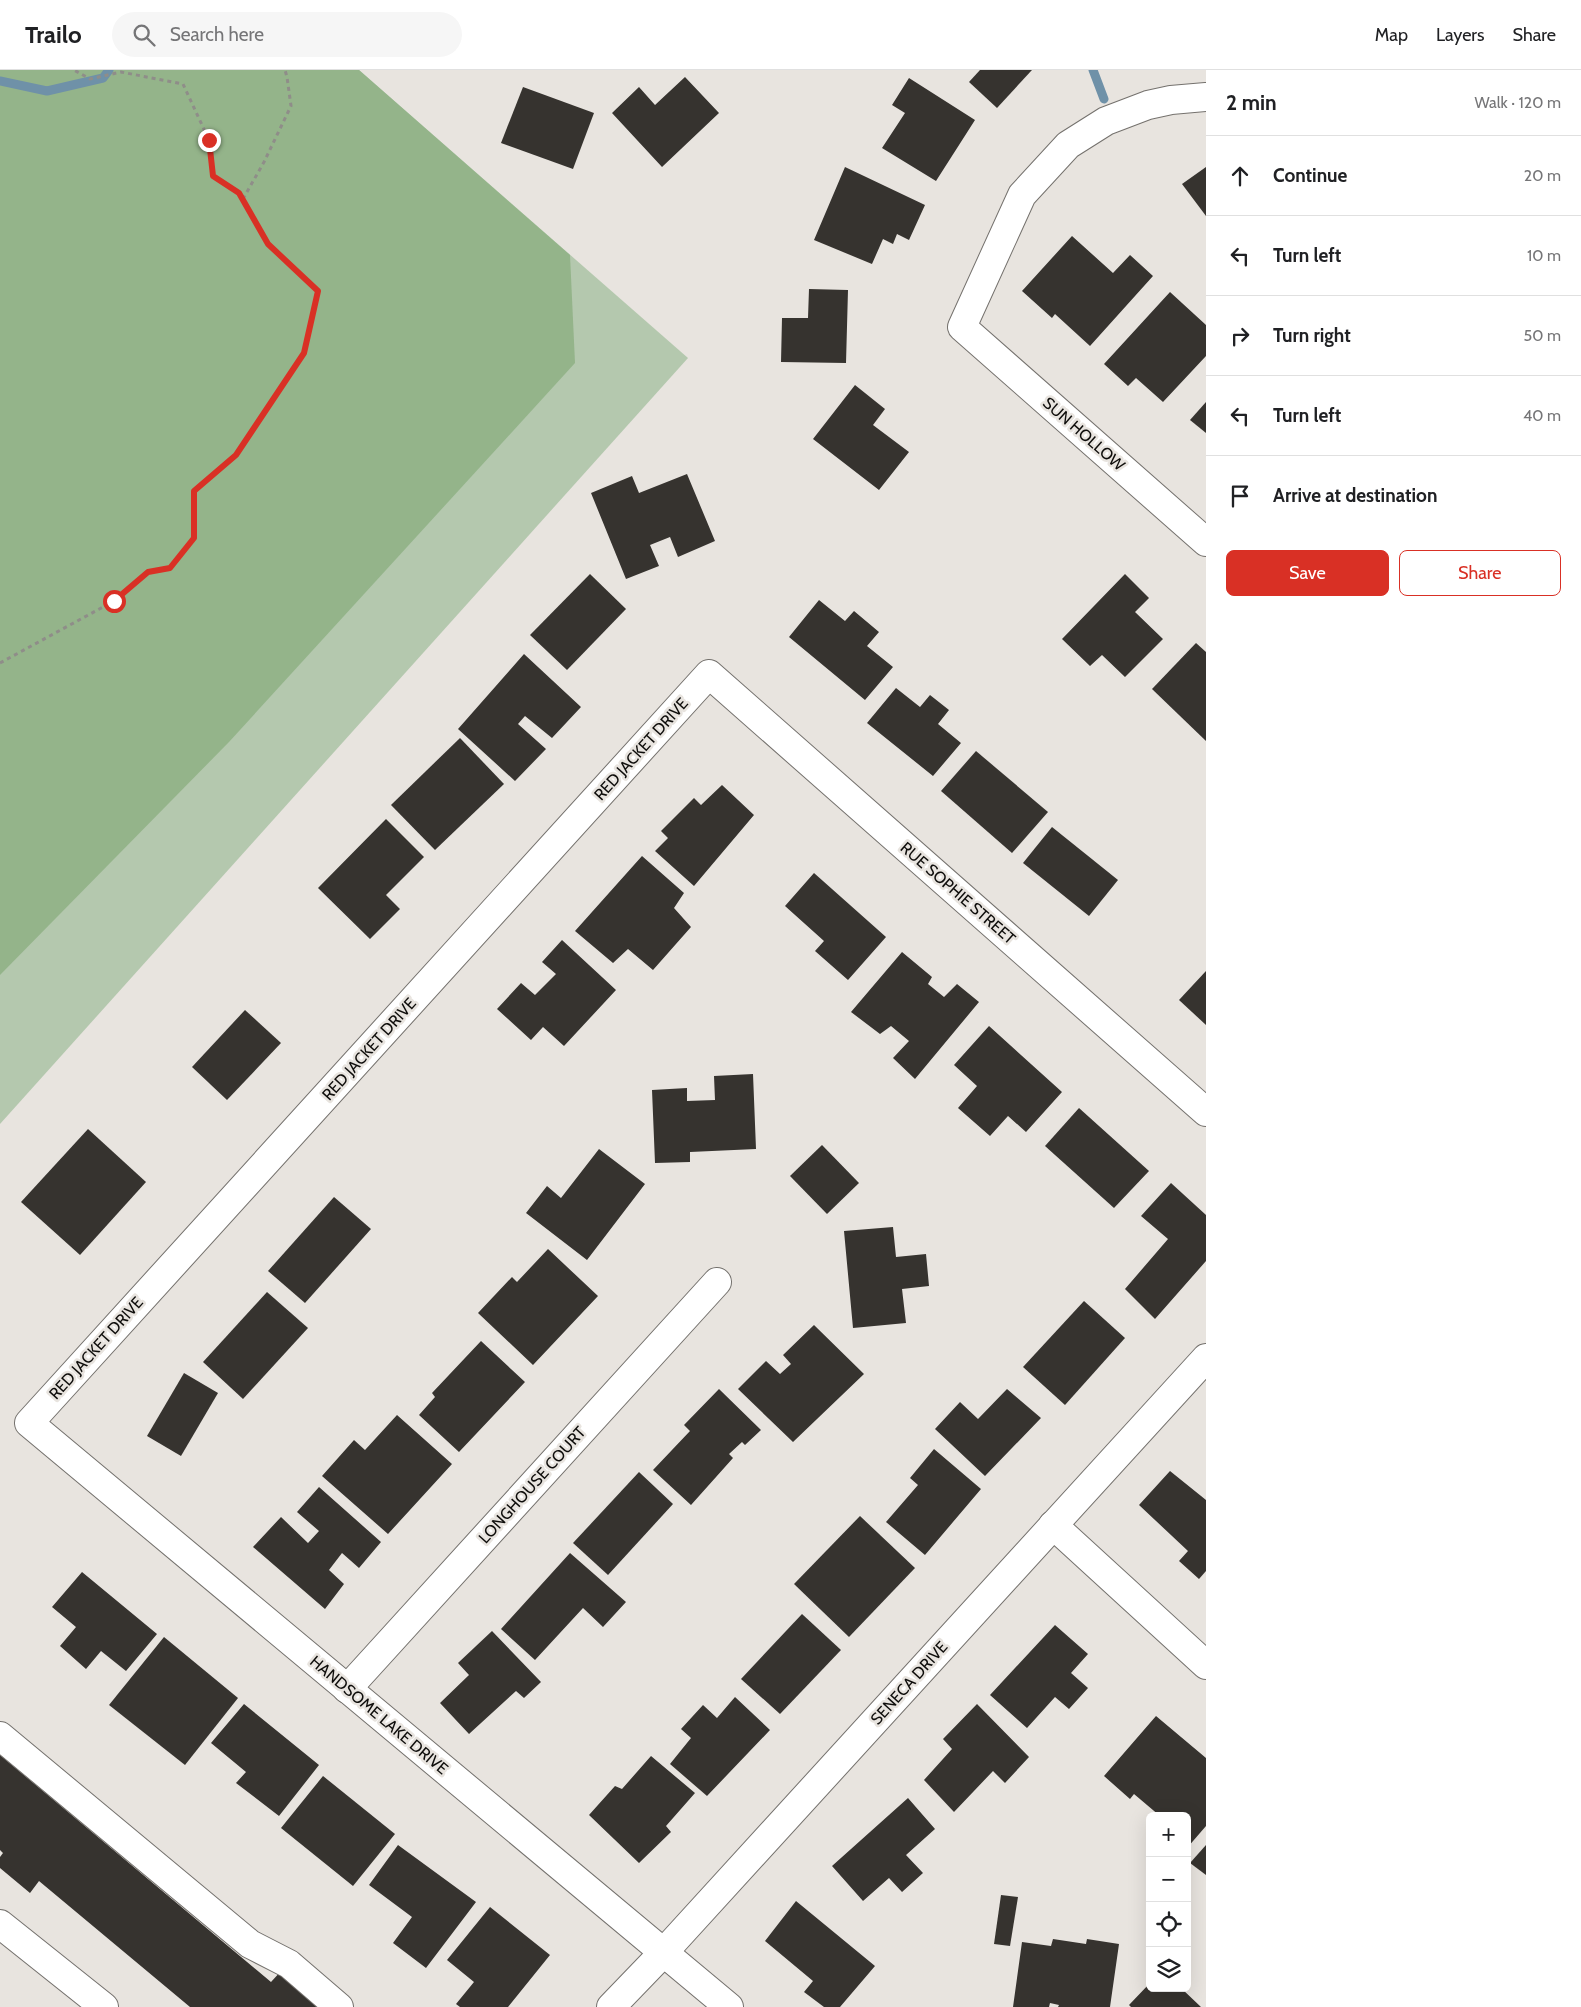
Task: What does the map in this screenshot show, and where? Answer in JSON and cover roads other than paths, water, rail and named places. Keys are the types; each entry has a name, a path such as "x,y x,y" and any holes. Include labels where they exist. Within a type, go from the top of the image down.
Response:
{"street":[{"name":"SUN HOLLOW","path":"1206,97 1171,100 1148,105 1106,121 1068,145 1022,195 962,326 1206,542"},
{"name":"RUE SOPHIE STREET","path":"709,674 1206,1112"},
{"name":"RED JACKET DRIVE","path":"29,1423 709,674"},
{"name":"LONGHOUSE COURT","path":"347,1689 717,1282"},
{"name":"SENECA DRIVE","path":"611,2007 663,1953 1206,1358"},
{"name":"HANDSOME LAKE DRIVE","path":"29,1423 729,2007"},
{"path":"1053,1525 1206,1665"},
{"path":"0,1736 250,1944 289,1964 339,2007"},
{"path":"0,1924 104,2007"}],"waterway":[{"path":"0,81 47,91 103,78 109,70"},
{"path":"1093,70 1104,99"}]}
